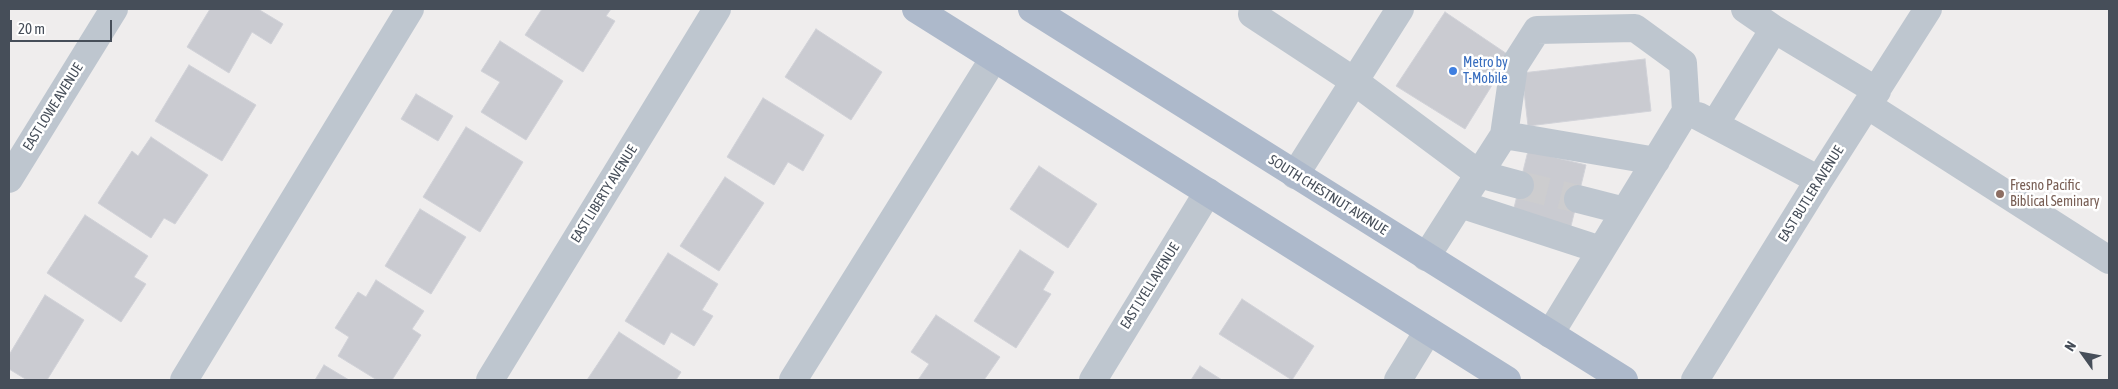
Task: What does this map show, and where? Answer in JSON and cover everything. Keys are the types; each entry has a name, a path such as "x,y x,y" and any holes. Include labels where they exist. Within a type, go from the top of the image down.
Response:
{"main road":[{"path":"916,9 1507,380"},
{"name":"SOUTH CHESTNUT AVENUE","path":"1032,9 1624,380"}],"street":[{"name":"EAST LOWE AVENUE","path":"9,179 114,9"},
{"path":"184,380 410,9"},
{"name":"EAST LIBERTY AVENUE","path":"490,380 717,9"},
{"path":"1255,9 1252,14 1354,81 1479,174 1520,185"},
{"path":"1295,175 1400,9"},
{"path":"1744,9 2109,260"},
{"name":"EAST BUTLER AVENUE","path":"1695,380 1928,9"},
{"path":"1426,257 1504,135 1514,66 1537,30 1635,28 1683,63 1686,111 1550,334"},
{"path":"1716,124 1774,30"},
{"path":"794,380 994,58"},
{"path":"1686,111 1716,124 1819,180"},
{"path":"1504,135 1656,161"},
{"name":"EAST LYELL AVENUE","path":"1093,380 1208,192"},
{"path":"1578,199 1625,211"},
{"path":"1460,204 1602,250"},
{"path":"1398,380 1428,331"}],"building":[{"path":"210,9 258,9 283,24 271,44 252,32 229,73 187,47"},
{"path":"542,9 611,9 606,16 615,21 583,72 525,35"},
{"name":"Metro by T-Mobile","path":"1445,12 1510,56 1465,129 1396,86"},
{"path":"816,29 882,72 851,120 785,77"},
{"path":"500,41 563,81 526,140 481,112 500,82 481,71"},
{"path":"1645,59 1651,111 1528,126 1522,73"},
{"path":"189,65 256,105 222,161 155,121"},
{"path":"416,94 453,116 438,141 401,119"},
{"path":"763,98 824,135 803,171 788,162 774,185 727,157"},
{"path":"466,127 523,162 480,232 423,197"},
{"path":"151,137 208,175 175,224 164,218 151,238 98,203 132,151 138,156"},
{"path":"1528,151 1586,165 1570,230 1512,216"},
{"path":"1039,166 1097,204 1068,248 1010,209"},
{"path":"725,177 764,203 719,271 680,246"},
{"path":"420,209 466,237 431,294 385,266"},
{"path":"85,215 148,256 134,277 146,284 121,322 47,273"},
{"path":"1020,250 1054,272 1043,290 1051,294 1016,348 974,321"},
{"path":"668,253 718,284 702,310 713,316 694,346 671,332 664,345 625,321"},
{"path":"376,280 424,311 412,329 421,335 392,380 377,380 338,356 349,337 335,328 358,292 366,297"},
{"path":"45,295 84,320 47,380 27,380 9,369 9,355"},
{"path":"1242,299 1314,346 1292,380 1219,334"},
{"path":"936,315 1000,357 984,380 918,380 929,364 911,352"},
{"path":"619,332 681,372 676,380 587,380"},
{"path":"324,365 349,380 315,380"},
{"path":"1200,366 1222,380 1191,380"}],"tunnel":[{"path":"1520,185 1578,199"}],"place":[{"name":"Metro by T-Mobile","path":"1453,71"},
{"name":"Fresno Pacific Biblical Seminary","path":"2000,194"}]}
